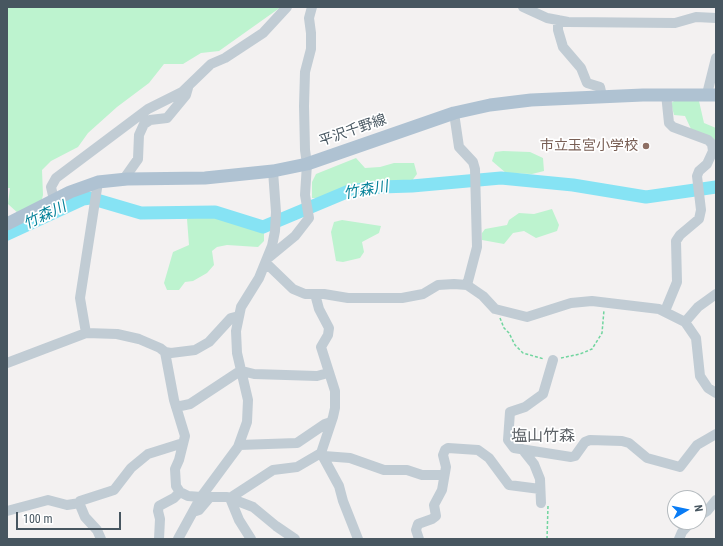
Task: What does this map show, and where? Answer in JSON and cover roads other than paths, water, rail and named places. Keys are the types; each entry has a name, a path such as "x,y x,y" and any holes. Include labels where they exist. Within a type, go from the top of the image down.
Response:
{"main road":[{"name":"平沢千野線","path":"7,224 54,200 127,179 205,178 273,171 307,164 454,114 511,101 666,94 712,95"}],"street":[{"path":"54,200 51,186 56,178 148,109 188,88 211,64 225,58 263,33 287,7"},
{"path":"267,261 307,223 309,214 305,196 307,164 305,150 305,72 311,50 309,18 312,7"},
{"path":"523,7 542,16 558,20 591,23 675,23 696,17 716,18"},
{"path":"558,20 558,30 563,46 581,68 586,83 600,87 602,96"},
{"path":"712,95 716,58"},
{"path":"127,179 126,176 138,159 138,135 144,124 150,120 167,118 186,95 188,88"},
{"path":"665,311 678,282 676,241 680,235 699,219 701,210 697,176 699,171 707,164 713,151 712,144 708,140 673,127 669,123 666,94"},
{"path":"454,114 459,147 473,162 474,169 477,247 467,285"},
{"path":"178,539 201,496 231,458 244,436 249,410 247,390 236,343 241,307 259,278 267,261 275,231 276,212 273,171"},
{"path":"86,333 80,298 97,187"},
{"path":"267,261 297,292 348,298 402,298 423,294 441,284 467,285 483,296 495,309 527,317 579,302 605,301 665,311 685,322 696,338 700,376 708,388 716,393"},
{"path":"315,294 319,310 329,328 328,335 321,347 334,391 335,408 322,455 339,486 343,501 358,539"},
{"path":"685,322 698,308 716,294"},
{"path":"164,352 171,353 195,350 209,342 231,318 239,316"},
{"path":"7,363 86,333 117,334 139,339 160,348 164,352 176,407 184,432 183,443 174,476 176,486 180,492 188,496 201,496"},
{"path":"553,360 543,394 524,407 510,412 508,440 514,448 575,456 585,442 590,440 622,441 629,443 647,458 680,467 697,445 716,434"},
{"path":"176,407 190,404 242,371 254,374 317,376 328,373"},
{"path":"239,445 297,443 325,424 331,422"},
{"path":"7,511 48,500 67,505 80,503 83,499 114,490 131,468 148,454 183,443"},
{"path":"419,539 416,530 418,524 436,516 434,505 442,490 445,450 453,447 478,450 489,458 509,485 540,489"},
{"path":"522,449 534,464 540,479 541,503"},
{"path":"230,498 273,470 297,467 322,455 350,458 384,470 407,470 422,475 444,475"},
{"path":"159,539 160,519 158,510 160,506 174,498 180,492"},
{"path":"192,512 199,510 210,497 230,498 253,507 295,539"},
{"path":"230,498 239,520 251,539"},
{"path":"707,509 716,500"},
{"path":"80,503 85,517 97,530 101,539"},
{"path":"679,539 684,530"}],"waterway":[{"name":"竹森川","path":"7,234 83,199 90,198 141,213 215,212 263,227 349,191 380,187 412,186 501,178 573,185 646,197 716,187"}],"place":[{"name":"市立玉宮小学校","path":"646,146"}],"district":[{"name":"塩山竹森","path":"543,437"}]}
